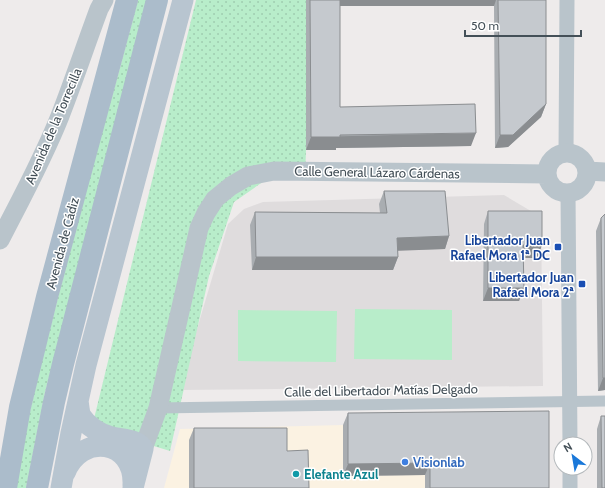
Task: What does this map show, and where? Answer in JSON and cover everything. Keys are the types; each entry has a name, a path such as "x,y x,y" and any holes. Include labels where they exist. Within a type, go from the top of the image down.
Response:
{"main road":[{"name":"Avenida de Cádiz","path":"6,488 20,407 47,296 127,0"},
{"path":"37,488 56,394 157,0"},
{"path":"61,486 86,365 183,0"},
{"path":"149,30 144,60 143,82 149,129"},
{"path":"78,401 81,416 88,425 110,437 130,456 135,457 142,450"},
{"path":"61,486 72,460 80,452 99,446 109,447 120,445"},
{"path":"120,445 132,474 133,488"},
{"path":"133,488 142,450"}],"street":[{"path":"566,152 567,0"},
{"name":"Avenida de la Torrecilla","path":"0,240 48,144 102,4"},
{"path":"566,152 578,156 586,165 596,172 586,178 580,188 568,192 562,192 556,189 548,180 547,174 550,162 555,157 566,152"},
{"name":"Calle General Lázaro Cárdenas","path":"160,401 200,228 206,213 215,199 231,186 248,176 274,171 547,174"},
{"path":"568,192 570,436"},
{"path":"120,445 141,429 160,401"},
{"path":"142,450 160,401"},
{"name":"Calle del Libertador Matías Delgado","path":"160,401 605,401"},
{"path":"570,476 570,488"}],"shaded area":[{"path":"504,195 541,217 543,386 179,390 228,224 244,209 263,202"},
{"path":"343,425 544,488 164,488 180,429"}],"green space":[{"path":"138,0 149,0 45,392 26,488 16,488 25,432 43,356 89,177"},
{"path":"196,0 306,0 305,178 267,179 234,202 209,276 170,451 92,427"},
{"path":"355,309 452,310 452,360 354,359"},
{"path":"238,310 337,311 336,362 238,361"}],"building":[{"path":"310,0 340,0 340,107 475,104 476,133 340,135 340,137 311,137"},
{"path":"498,0 546,0 546,104 513,135 500,135"},
{"path":"384,191 445,191 449,236 397,238 398,257 256,257 255,212 387,213"},
{"path":"488,211 542,211 542,245 523,245 524,288 488,288"},
{"path":"605,214 605,378 603,378 601,218"},
{"path":"549,411 549,488 430,488 430,463 348,464 348,413"},
{"path":"601,416 605,416 605,488 602,488"},
{"path":"194,428 287,428 287,451 308,450 309,488 194,488"}],"place":[{"name":"Libertador Juan Rafael Mora 1ª DC","path":"558,247"},
{"name":"Libertador Juan Rafael Mora 2ª","path":"582,284"},
{"name":"Visionlab","path":"405,462"},
{"name":"Elefante Azul","path":"296,474"}]}
